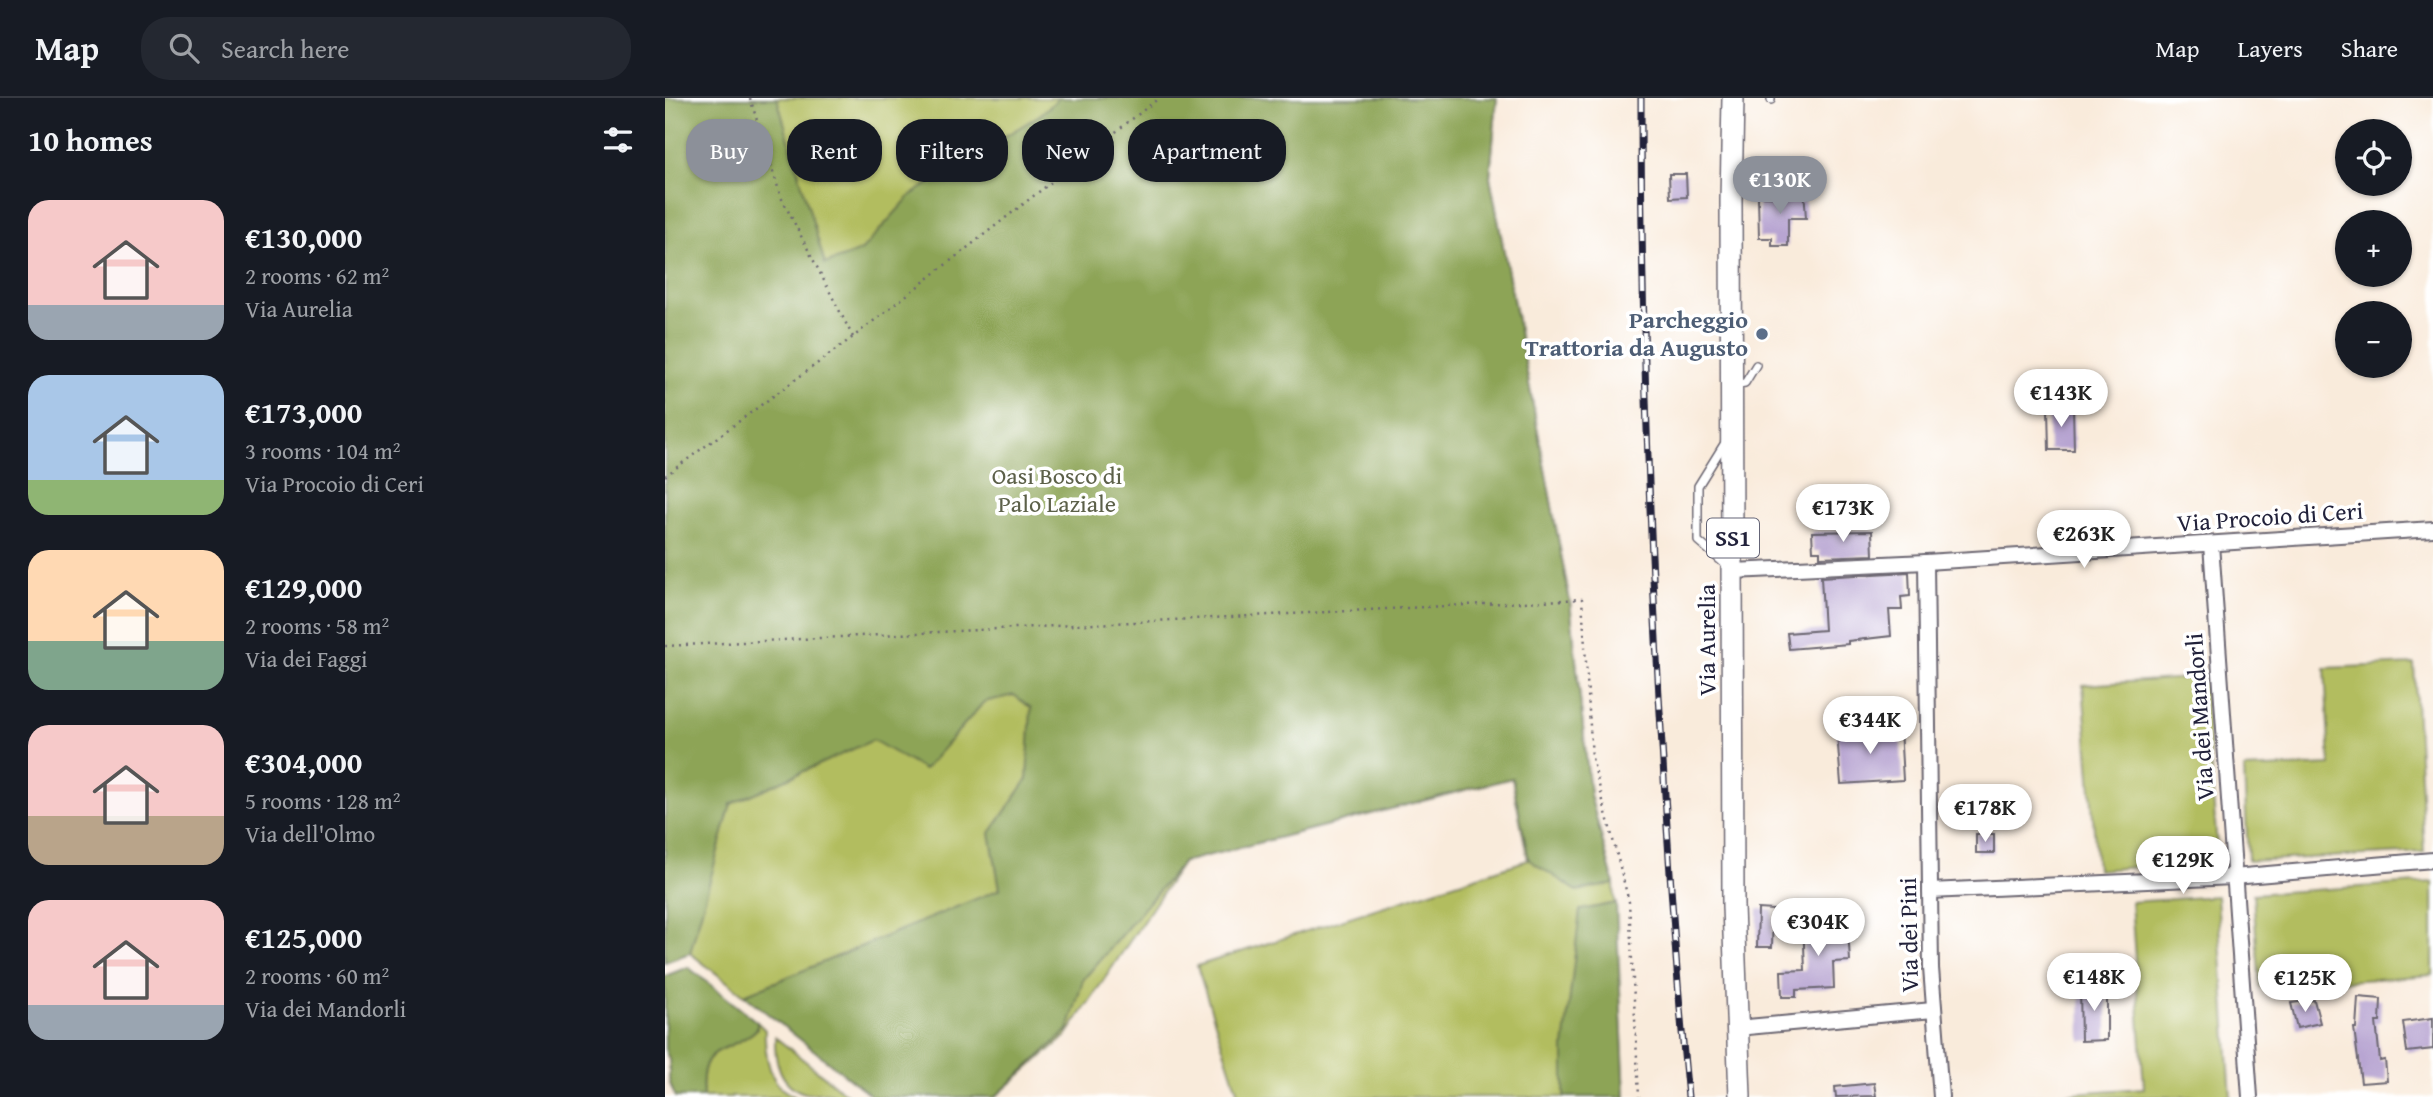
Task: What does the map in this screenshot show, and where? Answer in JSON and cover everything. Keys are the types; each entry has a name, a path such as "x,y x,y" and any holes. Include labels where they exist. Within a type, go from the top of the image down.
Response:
{"main road":[{"path":"1721,98 1731,201"},
{"name":"Via Aurelia","path":"1733,98 1733,896 1740,1097"}],"street":[{"name":"Via Procoio di Ceri","path":"1733,572 2433,529"},
{"name":"Via dei Mandorli","path":"2211,544 2250,1097"},
{"name":"Via dei Pini","path":"1926,562 1933,1010 1941,1097"},
{"path":"1930,891 2233,877 2433,860"},
{"path":"1737,1028 1933,1010"}],"lane":[{"path":"1732,385 1745,383 1756,365"},
{"path":"1732,432 1698,486 1698,541 1733,572"}],"path":[{"path":"750,98 781,197 853,337"},
{"path":"665,475 853,337 1159,98"},
{"path":"665,646 1582,599 1592,758 1629,902 1639,1097"}],"green space":[{"name":"Oasi Bosco di Palo Laziale","path":"665,98 1497,98 1490,177 1570,602 1590,795 1614,884 1625,1097 1239,1097 1197,966 1528,860 1512,778 1183,862 1066,1036 995,1097 875,1097 750,993 744,995 690,953 692,945"},
{"name":"Oasi Bosco di Palo Laziale","path":"665,98 777,98 787,133 787,182 801,182 825,264 861,251 911,195 932,182 1008,182 1008,135 1022,126 1022,182 1114,182 1114,119 1033,119 1059,98 1497,98 1490,177 1570,602 1590,795 1614,884 1577,891 1529,860 1512,778 1183,862 1083,980 1068,1030 995,1097 873,1097 744,995 1000,889 990,833 1027,780 1031,708 1014,695 984,702 924,770 873,740 731,804 690,953 665,962"},
{"path":"2414,664 2424,852 2248,861 2244,769 2330,765 2325,668"},
{"path":"2204,677 2218,861 2097,870 2083,685"},
{"path":"2433,882 2433,975 2260,987 2253,894"},
{"path":"2217,896 2231,1097 2016,1097 2144,1088 2131,902"},
{"path":"1616,903 1625,1097 1564,1097 1564,1047 1580,910"},
{"path":"688,967 757,1022 757,1029 746,1038 710,1057 705,1066 703,1097 675,1097 669,1081 669,1060 665,1049 665,976"},
{"path":"757,1022 765,1030 766,1052 772,1075 780,1087 795,1097 703,1097 705,1066 710,1057 746,1038 757,1029"},
{"path":"775,1037 850,1097 796,1090 780,1071"}],"building":[{"path":"1669,174 1686,174 1687,197 1670,198"},
{"path":"1794,189 1804,189 1806,218 1788,218 1788,246 1772,246 1772,238 1759,238 1758,196 1786,196 1794,194"},
{"path":"2073,407 2074,450 2049,450 2048,408"},
{"path":"1872,531 1873,555 1820,557 1820,551 1813,551 1812,532"},
{"path":"1909,572 1910,596 1901,597 1902,610 1889,610 1891,636 1848,641 1848,644 1789,649 1787,633 1824,630 1821,577"},
{"path":"1900,729 1903,780 1841,784 1837,733"},
{"path":"1976,834 1994,834 1994,853 1976,853"},
{"path":"1758,909 1773,910 1772,947 1757,947"},
{"path":"1829,919 1829,929 1848,929 1850,961 1833,962 1834,988 1796,990 1796,997 1782,997 1781,971 1805,970 1803,920"},
{"path":"2080,986 2107,986 2107,1040 2081,1041"},
{"path":"2358,997 2381,999 2380,1022 2376,1022 2380,1061 2385,1060 2387,1081 2361,1083 2354,1028"},
{"path":"2314,1000 2320,1023 2297,1028 2291,1003"},
{"path":"2433,1018 2433,1049 2407,1052 2403,1022"},
{"path":"1874,1083 1876,1096 1836,1097 1835,1087"}],"railway":[{"path":"1641,98 1644,322 1659,696 1688,1097"}],"place":[{"name":"Parcheggio Trattoria da Augusto","path":"1762,334"}]}
